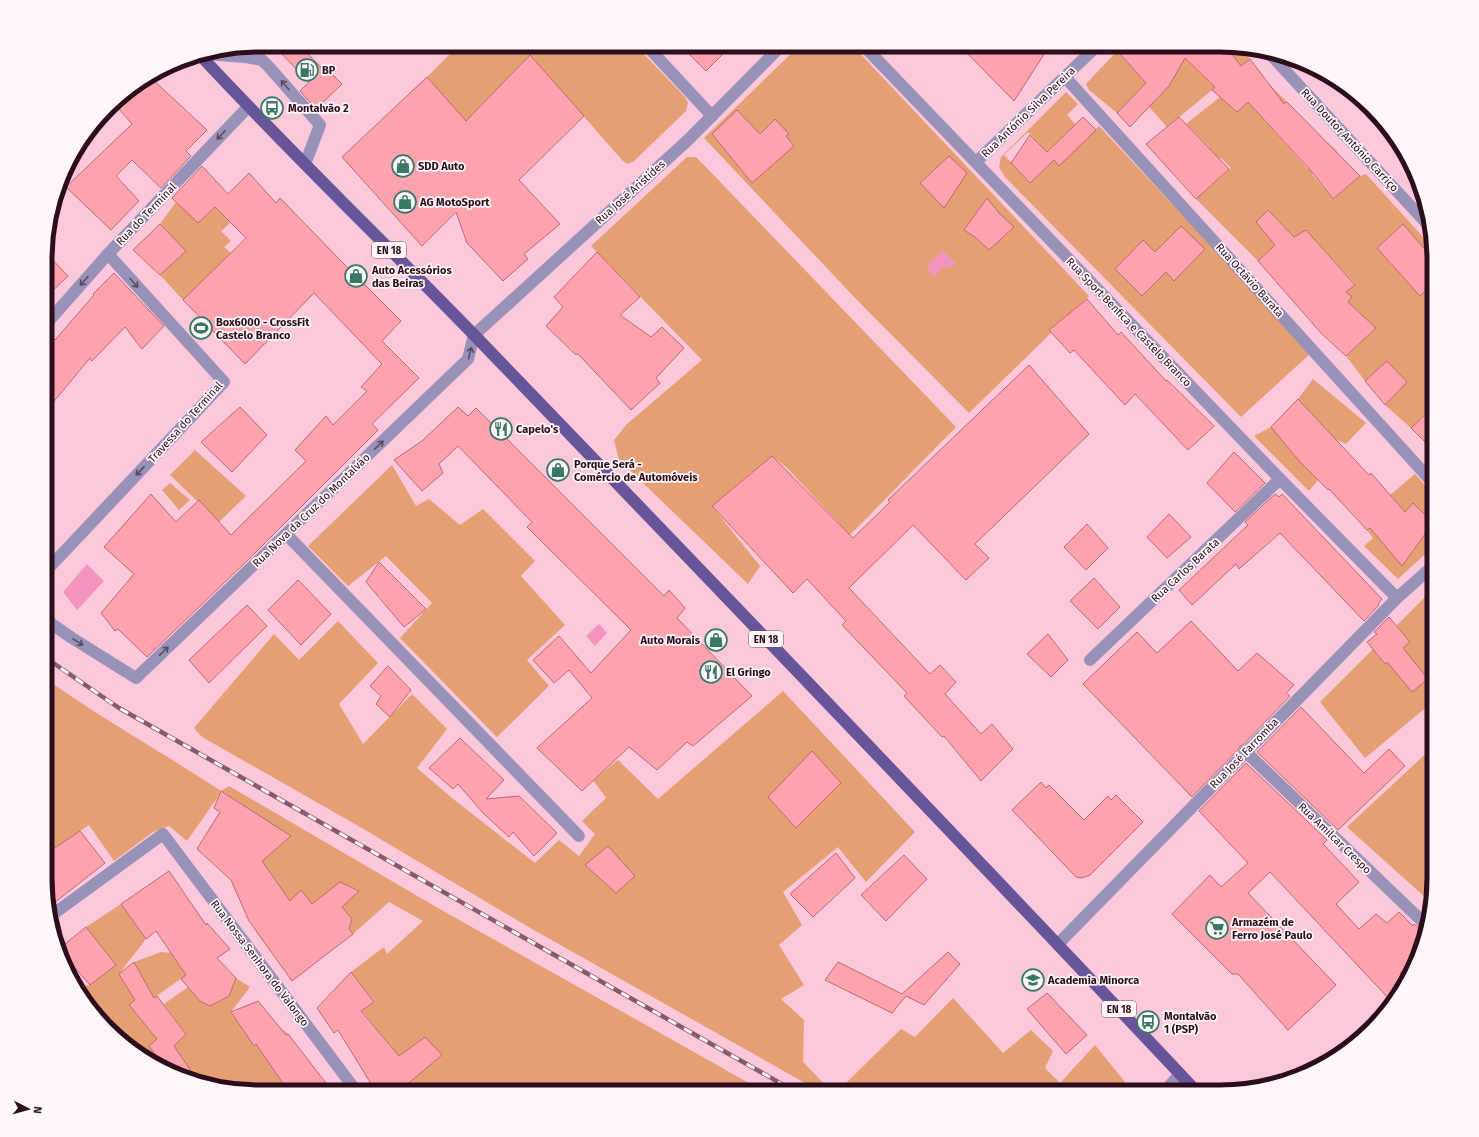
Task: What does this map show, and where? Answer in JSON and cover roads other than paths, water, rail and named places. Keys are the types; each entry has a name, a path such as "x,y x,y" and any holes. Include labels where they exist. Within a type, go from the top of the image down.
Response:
{"main road":[{"name":"EN 18","path":"204,59 248,107 474,335 1058,944 1190,1085"}],"street":[{"path":"653,52 712,116"},
{"name":"Rua José Aristides","path":"474,335 688,140 775,52"},
{"name":"Rua Sport Benfica e Castelo Branco","path":"870,52 1280,479 1397,598"},
{"name":"Rua António Silva Pereira","path":"976,162 1091,52"},
{"path":"223,55 262,60 320,125 305,164"},
{"name":"Rua Doutor António Carriço","path":"1275,59 1423,220"},
{"name":"Rua Octávio Barata","path":"1065,77 1427,476"},
{"name":"Rua do Terminal","path":"52,317 108,254 248,107"},
{"name":"Travessa do Terminal","path":"52,565 224,382 108,254"},
{"name":"Rua Nova da Cruz do Montalvão","path":"52,624 136,678 468,359 474,335"},
{"name":"Rua Carlos Barata","path":"1090,660 1280,479"},
{"path":"286,534 579,836"},
{"name":"Rua José Farromba","path":"1058,944 1245,751 1397,598 1427,571"},
{"name":"Rua Amílcar Crespo","path":"1245,751 1422,922"},
{"name":"Rua Nossa Senhora do Valongo","path":"55,913 163,834 352,1085"},
{"path":"1170,1085 1180,1074"}],"railway":[{"path":"52,662 119,708 784,1085"}],"place":[{"name":"BP","path":"307,70"},
{"name":"Montalvão 2","path":"272,108"},
{"name":"SDD Auto","path":"403,166"},
{"name":"AG MotoSport","path":"405,202"},
{"name":"Auto Acessórios das Beiras","path":"356,276"},
{"name":"Box6000 - CrossFit Castelo Branco","path":"201,328"},
{"name":"Capelo's","path":"501,429"},
{"name":"Porque Será - Comércio de Automóveis","path":"558,470"},
{"name":"Auto Morais","path":"716,640"},
{"name":"El Gringo","path":"711,672"},
{"name":"Armazém de Ferro José Paulo","path":"1217,928"},
{"name":"Academia Minorca","path":"1033,980"},
{"name":"Montalvão 1 (PSP)","path":"1148,1022"}]}
